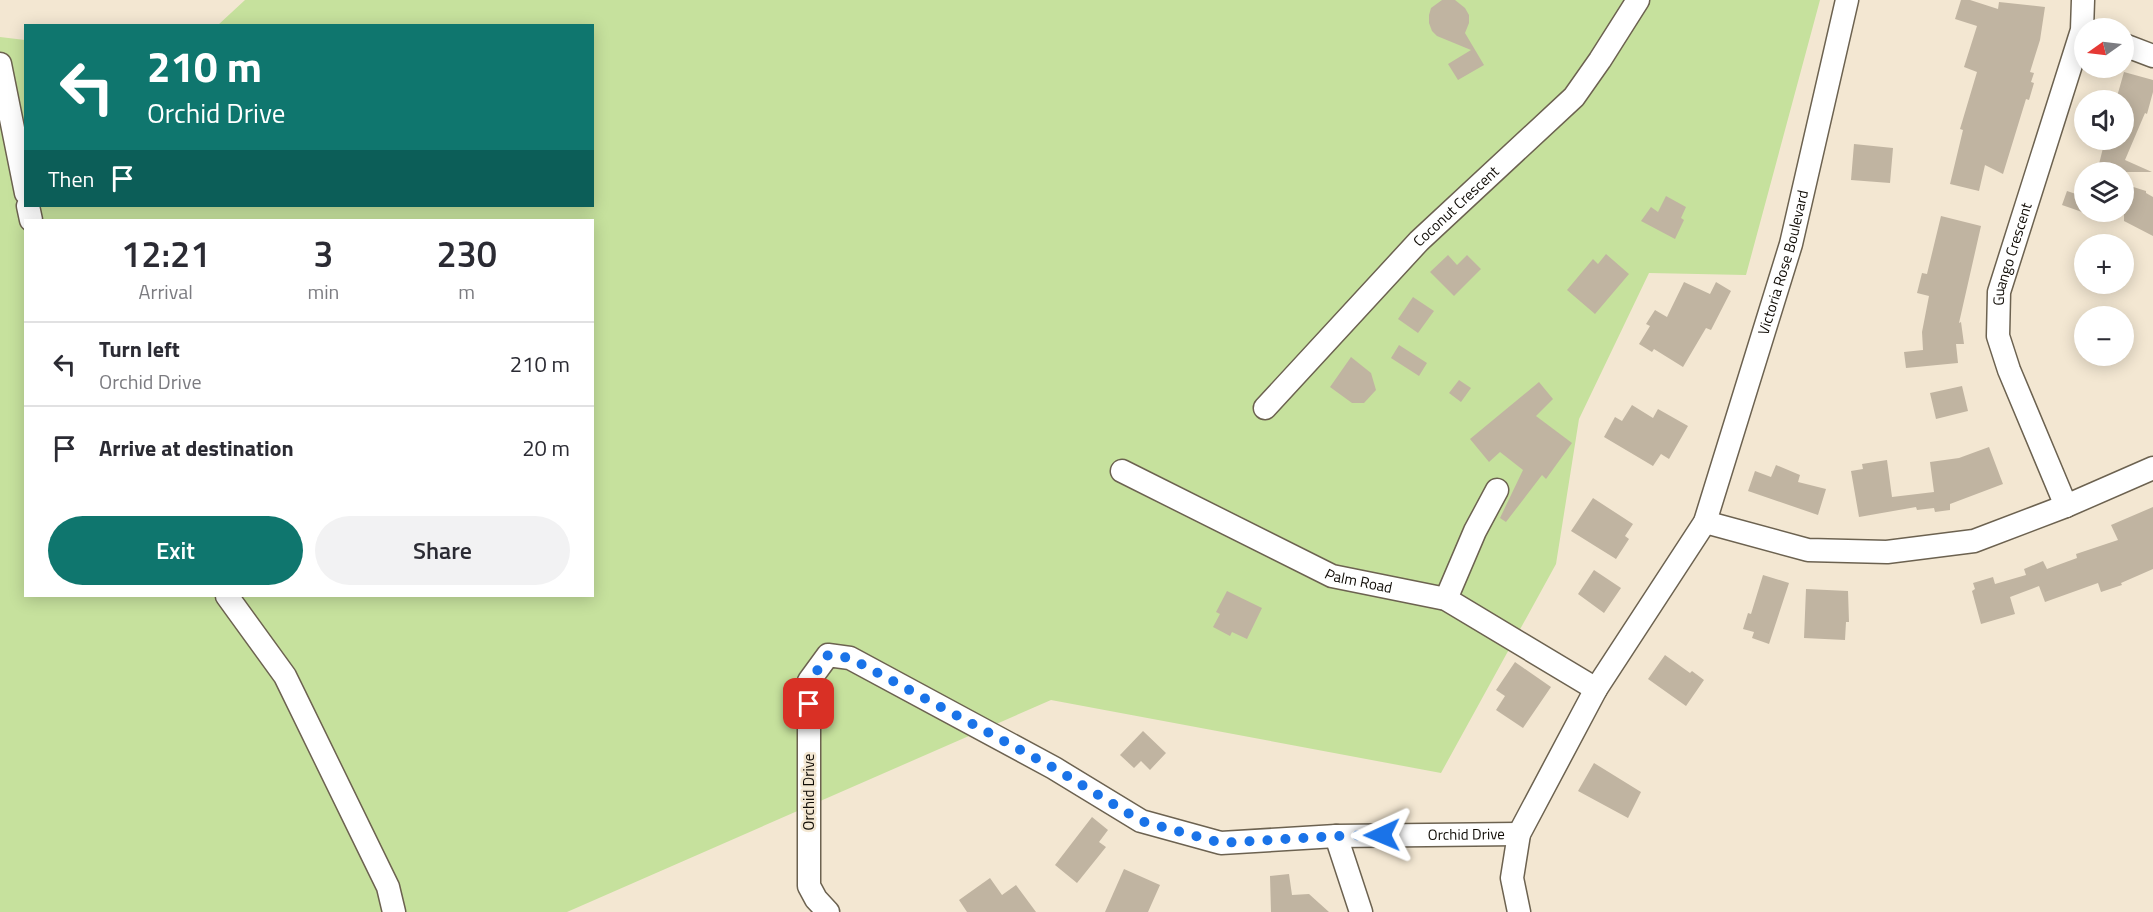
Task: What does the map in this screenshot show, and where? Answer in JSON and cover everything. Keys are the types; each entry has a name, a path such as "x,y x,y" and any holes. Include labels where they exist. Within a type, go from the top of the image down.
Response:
{"street":[{"name":"Coconut Crescent","path":"1265,408 1419,241 1574,97 1638,0"},
{"name":"Victoria Rose Boulevard","path":"1519,834 1596,689 1705,522 1791,244 1847,0"},
{"name":"Guango Crescent","path":"2083,0 2083,18"},
{"path":"2134,49 2153,56"},
{"name":"Guango Crescent","path":"2066,506 2009,370 1998,336 1998,325 1999,292 2074,58"},
{"path":"0,64 24,183"},
{"path":"1705,522 1808,550 1887,552 1974,541 2066,506 2153,468"},
{"name":"Palm Road","path":"1122,471 1332,576 1446,599 1596,689"},
{"path":"1446,599 1475,531 1497,490"},
{"path":"228,597 285,676 388,887 394,912"},
{"name":"Orchid Drive","path":"827,912 809,886 810,681 828,655 850,658 1054,768 1141,821 1221,843 1336,836 1519,834"},
{"path":"1519,834 1512,878 1519,912"},
{"path":"1336,836 1361,912"}],"green space":[{"path":"245,0 1820,0 1746,275 1649,273 1579,419 1556,564 1441,773 1051,700 567,912 0,912 0,37 24,40 24,207 594,207 594,24 219,24"}],"building":[{"path":"1442,0 1455,0 1465,8 1469,15 1469,23 1465,33 1484,65 1458,80 1448,64 1471,50 1437,36 1432,31 1429,23 1431,8"},
{"path":"1961,0 1970,0 1998,9 1999,2 2045,7 2040,40 2030,72 2034,73 2031,82 2034,83 2029,100 2026,99 2003,174 1985,165 1979,191 1950,184 1963,130 1960,129 1977,72 1964,67 1977,26 1955,19"},
{"path":"2134,75 2153,80 2153,92 2147,114 2145,113 2134,139 2134,90 2119,90 2122,78 2134,78"},
{"path":"1854,144 1893,148 1890,183 1851,180"},
{"path":"2102,150 2129,150 2125,160 2130,162 2100,162"},
{"path":"2134,164 2152,172 2134,172"},
{"path":"2134,187 2146,191 2153,197 2153,236 2126,222 2134,222"},
{"path":"2067,191 2074,193 2074,209 2062,205"},
{"path":"1666,196 1686,207 1681,218 1684,220 1675,239 1641,221 1651,207 1658,212"},
{"path":"1941,216 1981,226 1959,323 1961,322 1964,344 1956,344 1958,363 1906,368 1904,352 1923,350 1922,332 1929,296 1917,293 1922,273 1927,274"},
{"path":"1606,254 1629,274 1595,314 1567,290 1593,259 1598,264"},
{"path":"1448,255 1457,265 1467,255 1481,269 1454,296 1430,272"},
{"path":"1684,282 1710,294 1716,282 1731,291 1711,330 1706,328 1683,367 1654,349 1652,352 1639,344 1650,326 1646,324 1655,310 1667,317"},
{"path":"1413,297 1434,311 1418,333 1398,319"},
{"path":"1399,345 1427,363 1419,376 1391,358"},
{"path":"1351,357 1371,373 1376,390 1364,403 1352,403 1330,387"},
{"path":"1459,380 1471,388 1461,402 1449,393"},
{"path":"1539,382 1553,399 1536,416 1572,443 1546,479 1542,475 1506,522 1500,518 1523,470 1500,452 1489,462 1470,439"},
{"path":"1962,386 1968,411 1936,419 1930,393"},
{"path":"1632,405 1653,418 1658,409 1688,426 1669,459 1661,454 1653,466 1604,437 1615,417 1622,421"},
{"path":"1989,447 2003,484 1950,504 1950,510 1935,512 1934,508 1917,510 1916,507 1859,517 1851,471 1863,469 1862,464 1887,460 1892,497 1934,492 1930,462 1959,458"},
{"path":"1776,465 1800,475 1798,482 1826,489 1818,515 1748,491 1755,471 1771,477"},
{"path":"1593,498 1633,524 1625,536 1629,539 1616,559 1571,531"},
{"path":"2153,507 2153,569 2121,583 2122,585 2101,592 2098,583 2045,602 2039,586 2010,597 2015,614 1981,624 1972,591 1975,589 1973,583 1993,577 1995,584 2026,575 2024,569 2043,561 2047,569 2077,558 2076,554 2118,540 2111,525"},
{"path":"1594,570 1621,588 1604,613 1578,594"},
{"path":"1763,575 1789,583 1769,644 1752,638 1754,632 1743,629 1748,613 1751,614"},
{"path":"1806,589 1848,591 1849,622 1846,622 1845,640 1804,638"},
{"path":"1227,591 1262,608 1247,639 1232,632 1230,636 1213,627 1220,614 1216,612"},
{"path":"1665,655 1704,680 1686,706 1648,679"},
{"path":"1515,662 1551,687 1523,728 1496,710 1505,696 1496,690"},
{"path":"1143,731 1166,753 1150,770 1141,761 1134,768 1120,755"},
{"path":"1594,763 1641,792 1628,818 1578,791"},
{"path":"1092,817 1108,830 1099,842 1106,847 1077,883 1055,865"},
{"path":"1124,869 1160,885 1148,912 1105,912"},
{"path":"1289,874 1292,895 1309,894 1329,912 1271,912 1270,876"},
{"path":"990,878 1002,895 1016,885 1036,912 967,912 959,900"}],"route":[{"path":"809,704 810,681 828,655 850,658 1054,768 1141,821 1221,843 1382,835"}]}
